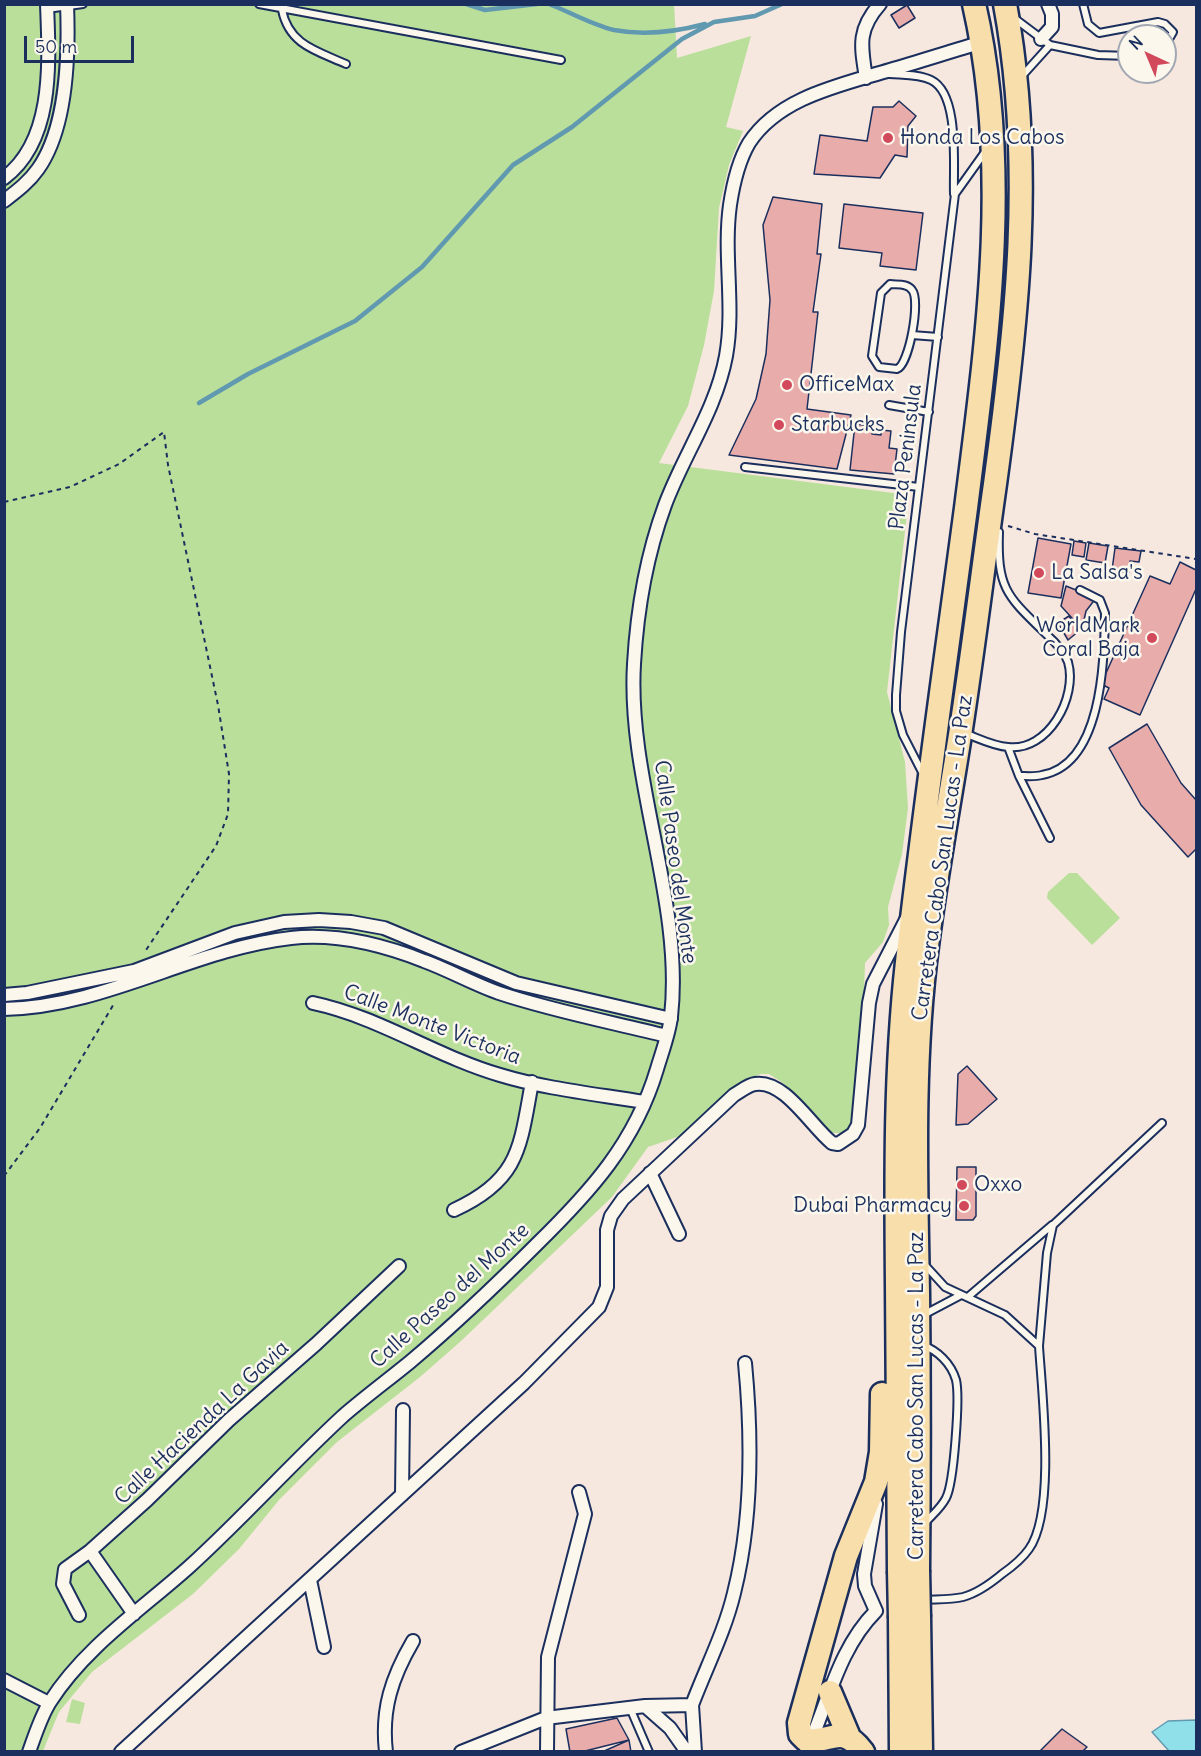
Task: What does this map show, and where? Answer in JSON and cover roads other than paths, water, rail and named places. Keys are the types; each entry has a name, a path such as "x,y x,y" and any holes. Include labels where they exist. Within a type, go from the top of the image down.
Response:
{"highway":[{"name":"Carretera Cabo San Lucas - La Paz","path":"908,1570 896,1178 899,1044 927,781 940,701 986,346 993,228 992,142 982,42 974,4"},
{"name":"Carretera Cabo San Lucas - La Paz","path":"902,1752 893,1611 908,1570 918,1530 917,1073 922,1000 927,948 960,732 1016,324 1021,240 1015,83 1006,9"},
{"path":"856,1744 834,1735 808,1746 801,1737 800,1718 839,1577 853,1536 872,1496 881,1452 885,1270 896,1178"},
{"name":"Carretera Cabo San Lucas - La Paz","path":"893,1611 921,1752"},
{"path":"830,1692 856,1744"}],"street":[{"path":"866,78 860,42 871,15 880,4"},
{"path":"1045,42 1052,27 1052,14 1048,4"},
{"path":"4,201 24,185 39,167 53,138 65,84 67,6"},
{"path":"24,185 9,174 33,141 46,87 49,54 47,7"},
{"name":"Calle Paseo del Monte","path":"29,1752 49,1703 92,1651 213,1545 347,1413 414,1358 574,1208 611,1166 630,1135 656,1076 671,1019 672,981 664,896 642,776 634,665 644,588 664,508 683,462 709,412 723,372 729,316 730,204 740,163 754,138 786,109 817,92 982,42"},
{"path":"121,1752 524,1383 598,1307 607,1287 607,1230 611,1216 623,1199 735,1095 753,1084 768,1083 781,1090 832,1143 838,1144 854,1134 861,1113 869,1003 873,984 915,904"},
{"path":"4,995 27,993 134,971 235,933 284,922 351,922 384,928 430,945 516,983 671,1019"},
{"path":"4,1009 64,1002 124,987 257,943 293,938 354,939 424,961 502,994 666,1036"},
{"path":"424,961 430,945"},
{"name":"Calle Monte Victoria","path":"313,1003 342,1009 376,1022 500,1075 644,1102"},
{"path":"454,1210 474,1201 510,1169 521,1139 532,1082"},
{"path":"650,1173 679,1234"},
{"name":"Calle Hacienda La Gavia","path":"79,1615 62,1576 71,1563 90,1551 399,1266"},
{"path":"695,1752 692,1705 734,1593 747,1505 750,1451 745,1363"},
{"path":"402,1495 403,1410"},
{"path":"808,1746 855,1635 893,1611 865,1586 864,1574 879,1482 881,1452"},
{"path":"547,1752 548,1657 585,1514 579,1492"},
{"path":"90,1551 134,1614"},
{"path":"310,1580 324,1647"},
{"path":"386,1752 383,1728 386,1702 395,1671 412,1641"},
{"path":"4,1680 49,1703"},
{"path":"462,1752 546,1718 645,1706 692,1705"},
{"path":"645,1706 670,1728 687,1752"}],"lane":[{"path":"47,7 83,4"},
{"path":"259,4 561,60"},
{"path":"1083,4 1088,24 1099,33 1117,30"},
{"path":"1006,9 1045,42 1098,55 1117,56"},
{"path":"282,10 285,26 297,40 346,64"},
{"path":"1147,24 1158,22 1166,24"},
{"path":"1015,83 1045,42"},
{"path":"880,73 923,76 941,86 946,94 952,124 954,195"},
{"name":"Plaza Peninsula","path":"927,781 903,735 896,711 901,632 954,195 992,142"},
{"path":"906,285 913,291 915,298 912,335 905,362 901,368 876,364 872,356 873,346 881,293 886,286 906,285"},
{"path":"912,335 938,337"},
{"path":"889,405 929,412"},
{"path":"1001,440 1003,488"},
{"path":"745,467 919,487"},
{"path":"960,732 1008,747 1025,745 1046,733 1064,705 1070,674 1067,660 1055,643 1007,594 998,560 999,524"},
{"path":"1019,776 1044,775 1063,765 1079,750 1095,716 1104,613 1100,600 1080,590"},
{"path":"1008,747 1019,776 1050,838"},
{"path":"969,1296 1053,1225 1162,1123"},
{"path":"893,1611 962,1597 975,1592 1007,1571 1030,1548 1038,1528 1044,1499 1044,1431 1039,1346 1047,1252 1053,1225"},
{"path":"917,1253 932,1275 961,1295 969,1296 1005,1315 1039,1346"},
{"path":"918,1530 942,1505 949,1489 957,1392 953,1374 941,1356 918,1332 928,1311 961,1295"},
{"path":"629,1708 649,1752"}],"water":[{"path":"1196,1720 1196,1751 1169,1751 1152,1732 1168,1721"}],"waterway":[{"path":"466,4 485,10 537,4"},
{"path":"549,4 598,25 626,32 660,32 705,24"},
{"path":"714,22 755,16 782,4"},
{"path":"199,403 248,374 355,321 422,267 513,165 572,127 682,39 714,22"}],"place":[{"name":"Honda Los Cabos","path":"888,138"},
{"name":"OfficeMax","path":"787,385"},
{"name":"Starbucks","path":"779,425"},
{"name":"La Salsa's","path":"1039,573"},
{"name":"WorldMark Coral Baja","path":"1152,638"},
{"name":"Oxxo","path":"962,1185"},
{"name":"Dubai Pharmacy","path":"964,1206"}]}
